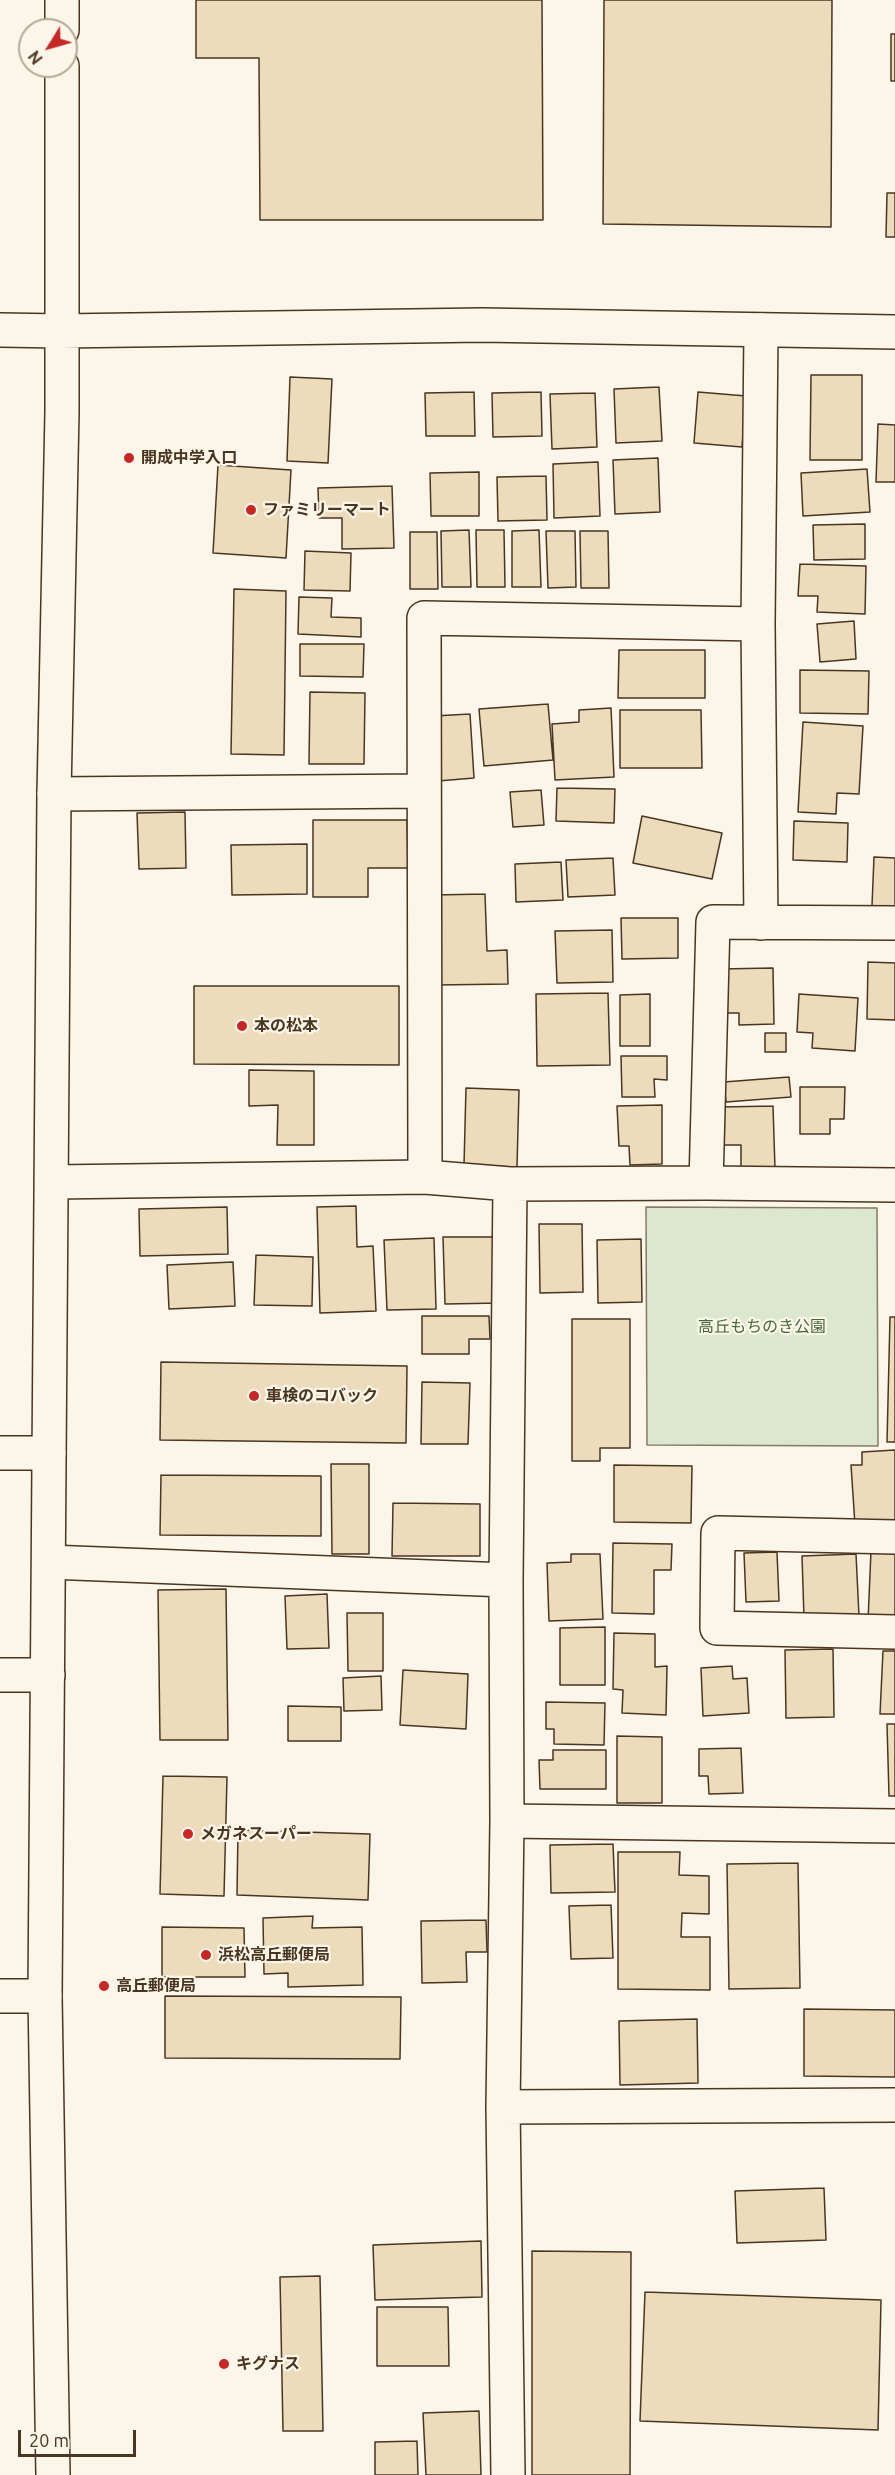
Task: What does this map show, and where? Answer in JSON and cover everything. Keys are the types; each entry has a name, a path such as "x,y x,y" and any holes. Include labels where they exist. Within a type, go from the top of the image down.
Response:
{"street":[{"path":"62,0 62,18"},
{"path":"52,2475 45,1996 53,1182 54,794 62,331 62,78"},
{"path":"0,330 482,325 895,332"},
{"path":"761,330 758,624 761,923"},
{"path":"424,1177 424,618 758,624"},
{"path":"54,794 424,790"},
{"path":"706,1183 713,922 895,923"},
{"path":"53,1182 424,1177 510,1184 895,1185"},
{"path":"508,2475 503,2107 507,1821 506,1580 510,1184"},
{"path":"0,1453 49,1453"},
{"path":"895,1537 718,1533 717,1628 895,1632"},
{"path":"49,1562 506,1580"},
{"path":"0,1676 48,1675"},
{"path":"507,1821 895,1826"},
{"path":"0,1996 45,1996"},
{"path":"503,2107 895,2105"}],"green space":[{"name":"高丘もちのき公園","path":"646,1207 877,1208 878,1446 647,1445"}],"building":[{"path":"196,0 542,0 543,220 260,220 259,58 196,58"},
{"path":"604,0 832,0 831,227 603,224"},
{"path":"891,34 895,34 895,81 891,81"},
{"path":"887,193 895,193 895,237 886,237"},
{"path":"811,375 862,375 862,460 810,460"},
{"path":"290,377 332,379 328,463 287,461"},
{"path":"659,387 662,441 616,443 614,389"},
{"path":"474,392 475,436 426,436 425,393"},
{"path":"541,392 542,436 493,437 492,393"},
{"path":"698,392 746,396 742,447 694,443"},
{"path":"595,393 597,447 552,449 550,394"},
{"path":"878,424 895,425 895,482 876,482"},
{"path":"658,458 660,512 615,514 613,460"},
{"path":"598,462 600,516 554,518 553,464"},
{"path":"218,465 291,470 286,558 213,553"},
{"path":"867,469 870,512 803,516 801,473"},
{"path":"479,472 479,516 431,516 430,473"},
{"path":"546,476 547,520 498,521 497,477"},
{"path":"392,486 394,548 342,549 342,518 319,518 318,488"},
{"path":"865,524 865,559 814,560 813,525"},
{"path":"469,530 471,587 442,587 441,531"},
{"path":"476,530 504,530 505,587 477,587"},
{"path":"539,530 541,587 512,587 512,531"},
{"path":"546,531 575,531 576,587 548,588"},
{"path":"580,531 608,531 609,588 581,588"},
{"path":"410,532 437,532 438,589 410,589"},
{"path":"305,551 351,553 350,591 304,590"},
{"path":"800,564 866,566 865,614 817,612 818,596 798,596"},
{"path":"234,589 286,591 284,755 231,754"},
{"path":"299,597 332,598 331,617 361,618 361,637 298,634"},
{"path":"854,621 856,659 820,662 817,624"},
{"path":"300,644 364,644 363,677 300,676"},
{"path":"619,650 705,650 705,698 618,698"},
{"path":"800,670 869,671 868,714 800,713"},
{"path":"310,692 365,693 364,764 309,764"},
{"path":"548,704 553,760 484,766 479,709"},
{"path":"611,708 614,777 555,780 552,724 579,722 579,710"},
{"path":"620,710 701,710 702,768 620,768"},
{"path":"470,714 474,778 438,781 434,716"},
{"path":"803,722 863,726 859,794 837,793 836,814 798,812"},
{"path":"557,788 615,789 614,823 556,821"},
{"path":"541,790 544,825 513,827 510,792"},
{"path":"185,812 186,868 139,869 137,813"},
{"path":"642,816 722,833 712,879 633,863"},
{"path":"313,820 407,820 408,868 368,868 368,897 313,897"},
{"path":"794,821 848,823 847,862 793,860"},
{"path":"307,844 307,894 232,895 231,845"},
{"path":"874,857 895,858 895,906 872,906"},
{"path":"613,858 615,895 568,897 566,860"},
{"path":"561,862 563,900 516,902 515,864"},
{"path":"485,894 487,951 507,950 508,984 436,985 433,895"},
{"path":"621,918 678,918 678,958 622,959"},
{"path":"612,930 613,982 557,983 555,931"},
{"path":"868,962 895,963 895,1020 867,1019"},
{"path":"773,968 774,1024 739,1025 739,1013 722,1013 720,969"},
{"path":"194,986 399,986 399,1065 194,1064"},
{"path":"608,993 610,1065 537,1066 536,994"},
{"path":"650,994 650,1046 620,1046 620,995"},
{"path":"799,994 858,998 855,1051 812,1048 813,1033 797,1032"},
{"path":"765,1033 786,1033 786,1052 765,1052"},
{"path":"621,1056 667,1056 667,1080 654,1079 655,1097 622,1097"},
{"path":"249,1070 314,1071 314,1145 277,1145 278,1105 249,1106"},
{"path":"789,1077 791,1097 726,1102 724,1082"},
{"path":"800,1087 845,1087 844,1119 830,1119 830,1134 800,1134"},
{"path":"466,1088 519,1090 517,1167 464,1165"},
{"path":"662,1105 662,1164 630,1165 629,1146 619,1146 617,1106"},
{"path":"773,1106 775,1169 741,1170 741,1145 722,1145 721,1107"},
{"path":"356,1206 357,1247 373,1246 376,1311 320,1313 317,1207"},
{"path":"227,1207 228,1254 140,1256 139,1209"},
{"path":"539,1224 582,1224 583,1292 540,1293"},
{"path":"443,1237 499,1237 501,1303 445,1304"},
{"path":"434,1238 436,1309 387,1310 384,1240"},
{"path":"641,1239 642,1302 598,1303 597,1240"},
{"path":"256,1255 313,1257 312,1306 254,1305"},
{"path":"233,1262 235,1306 169,1309 167,1265"},
{"path":"422,1316 489,1316 490,1339 469,1339 469,1354 422,1354"},
{"path":"890,1317 895,1317 895,1442 887,1442"},
{"path":"572,1319 630,1319 630,1448 600,1448 600,1461 572,1461"},
{"path":"161,1362 407,1366 406,1443 160,1440"},
{"path":"422,1382 470,1383 468,1444 421,1444"},
{"path":"895,1450 895,1523 855,1525 851,1465 862,1465 862,1452"},
{"path":"331,1464 369,1464 369,1554 332,1554"},
{"path":"614,1465 692,1466 691,1523 614,1522"},
{"path":"161,1475 321,1476 321,1536 160,1535"},
{"path":"393,1503 480,1504 480,1556 392,1556"},
{"path":"613,1543 672,1544 671,1570 654,1570 654,1614 612,1613"},
{"path":"871,1551 895,1552 895,1622 868,1621"},
{"path":"777,1552 779,1601 746,1602 744,1553"},
{"path":"571,1554 600,1554 603,1619 549,1621 547,1563 571,1562"},
{"path":"856,1554 859,1616 804,1618 802,1556"},
{"path":"226,1589 228,1740 160,1740 158,1590"},
{"path":"327,1594 329,1648 287,1649 285,1596"},
{"path":"347,1613 383,1613 383,1671 348,1671"},
{"path":"605,1627 605,1685 560,1685 560,1628"},
{"path":"614,1633 655,1634 655,1667 667,1666 666,1715 622,1713 623,1690 613,1689"},
{"path":"833,1649 834,1717 786,1718 785,1650"},
{"path":"883,1651 895,1651 895,1714 880,1714"},
{"path":"732,1666 733,1679 747,1678 749,1713 703,1716 701,1668"},
{"path":"403,1670 468,1674 466,1729 400,1725"},
{"path":"381,1676 382,1710 344,1711 343,1678"},
{"path":"546,1702 605,1703 604,1745 554,1744 554,1729 546,1729"},
{"path":"288,1706 341,1707 341,1741 288,1741"},
{"path":"887,1724 895,1724 895,1796 889,1796"},
{"path":"617,1736 662,1737 662,1803 617,1803"},
{"path":"741,1748 743,1793 709,1794 708,1776 699,1776 699,1749"},
{"path":"553,1750 606,1750 606,1789 540,1789 539,1760 553,1760"},
{"path":"163,1776 227,1777 224,1896 160,1894"},
{"path":"238,1830 370,1834 368,1900 237,1895"},
{"path":"613,1844 615,1892 551,1893 550,1845"},
{"path":"618,1852 680,1852 679,1875 709,1876 709,1914 682,1913 681,1937 710,1937 710,1990 618,1989"},
{"path":"798,1863 800,1988 729,1989 727,1864"},
{"path":"611,1905 613,1958 571,1959 569,1906"},
{"path":"313,1916 312,1928 362,1927 363,1985 288,1987 288,1973 264,1974 263,1918"},
{"path":"486,1920 487,1952 466,1952 467,1982 422,1983 421,1921"},
{"path":"162,1927 244,1928 245,1977 162,1977"},
{"path":"165,1996 401,1997 400,2059 165,2058"},
{"path":"804,2009 895,2010 895,2077 804,2076"},
{"path":"697,2019 698,2083 620,2085 619,2021"},
{"path":"824,2188 826,2240 737,2243 735,2191"},
{"path":"481,2241 482,2297 375,2300 373,2245"},
{"path":"532,2251 631,2252 630,2475 532,2475"},
{"path":"320,2276 323,2431 283,2431 280,2277"},
{"path":"645,2292 881,2300 878,2430 640,2421"},
{"path":"377,2307 448,2307 449,2366 377,2366"},
{"path":"479,2411 481,2475 426,2475 423,2413"},
{"path":"417,2441 418,2475 375,2475 375,2442"}],"place":[{"name":"開成中学入口","path":"129,458"},
{"name":"ファミリーマート","path":"251,510"},
{"name":"本の松本","path":"242,1026"},
{"name":"車検のコバック","path":"254,1396"},
{"name":"メガネスーパー","path":"188,1834"},
{"name":"浜松高丘郵便局","path":"206,1955"},
{"name":"高丘郵便局","path":"104,1986"},
{"name":"キグナス","path":"224,2364"}]}
